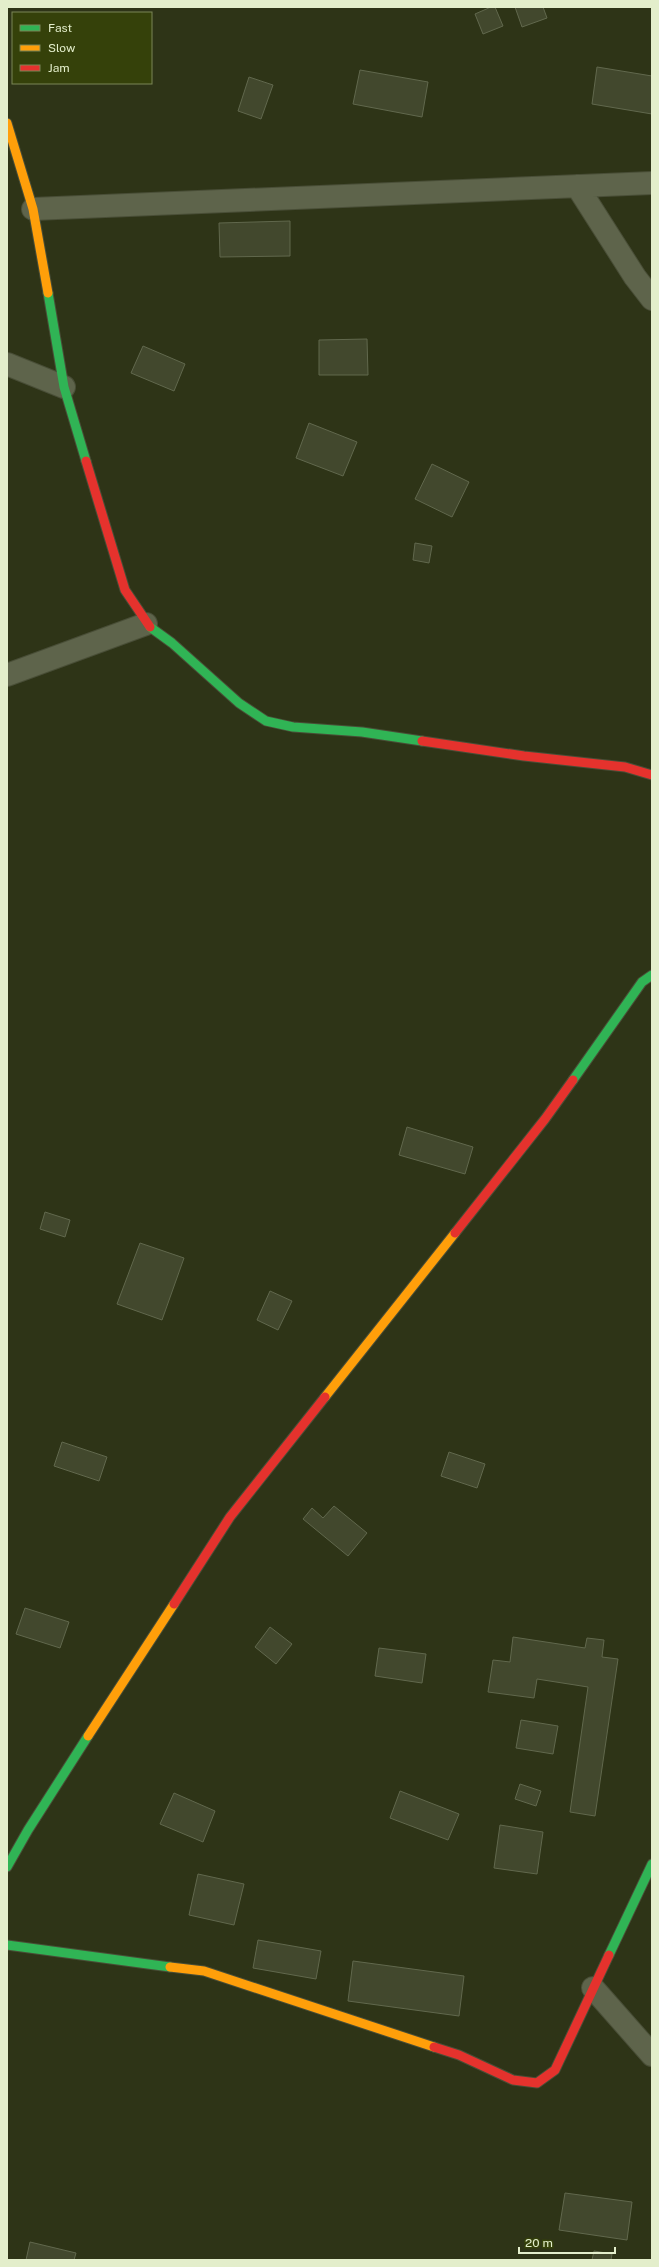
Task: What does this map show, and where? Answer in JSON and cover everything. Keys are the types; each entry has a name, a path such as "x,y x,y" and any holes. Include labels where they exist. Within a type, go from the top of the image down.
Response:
{"street":[{"path":"7,123 33,209 64,387 125,590 146,624 172,643 239,703 266,721 293,727 362,732 532,757 625,767 652,775"},
{"path":"33,209 652,183"},
{"path":"577,186 652,299"},
{"path":"7,364 64,387"},
{"path":"7,675 146,624"},
{"path":"7,1867 28,1830 230,1517 545,1119 642,982 652,974"},
{"path":"7,1945 204,1971 459,2055 513,2080 536,2083 554,2070 652,1864"},
{"path":"593,1988 652,2055"}],"building":[{"path":"491,7 495,7 503,26 483,34 475,14"},
{"path":"515,7 543,7 547,18 522,27"},
{"path":"597,67 652,76 652,114 592,104"},
{"path":"360,70 428,82 422,117 353,104"},
{"path":"249,77 273,85 261,119 238,111"},
{"path":"290,221 290,256 220,257 219,223"},
{"path":"367,339 368,375 319,375 319,340"},
{"path":"143,346 185,364 174,391 131,373"},
{"path":"309,423 357,442 343,476 296,458"},
{"path":"432,464 469,482 452,517 415,499"},
{"path":"415,543 432,546 429,563 413,560"},
{"path":"407,1127 473,1147 465,1174 399,1155"},
{"path":"45,1212 70,1220 65,1237 40,1229"},
{"path":"140,1243 184,1258 162,1320 117,1304"},
{"path":"270,1291 292,1301 278,1330 257,1320"},
{"path":"62,1442 107,1457 99,1481 54,1466"},
{"path":"449,1452 485,1464 477,1488 441,1476"},
{"path":"334,1506 367,1533 348,1556 303,1519 312,1508 323,1518"},
{"path":"25,1608 69,1622 60,1648 16,1634"},
{"path":"270,1627 292,1644 276,1664 255,1647"},
{"path":"513,1637 585,1648 587,1638 604,1640 602,1657 618,1659 595,1816 570,1812 588,1687 537,1679 534,1698 488,1692 493,1660 510,1662"},
{"path":"379,1648 426,1654 422,1683 375,1676"},
{"path":"521,1720 558,1726 553,1754 516,1748"},
{"path":"520,1784 541,1791 536,1806 515,1799"},
{"path":"400,1791 459,1814 448,1840 390,1818"},
{"path":"174,1793 215,1811 203,1842 160,1824"},
{"path":"500,1825 543,1832 537,1874 494,1868"},
{"path":"198,1874 244,1884 234,1925 189,1915"},
{"path":"258,1940 321,1951 316,1979 253,1968"},
{"path":"353,1961 464,1976 459,2016 348,2001"},
{"path":"565,2193 632,2202 627,2240 559,2230"},
{"path":"30,2242 76,2253 74,2260 26,2260"},
{"path":"594,2251 612,2254 611,2260 592,2260"}],"traffic: fast":[{"path":"48,293 64,387 86,461"},
{"path":"150,627 172,643 239,703 266,721 293,727 362,732 422,741"},
{"path":"573,1080 642,982 652,975"},
{"path":"7,1867 28,1830 88,1736"},
{"path":"609,1955 652,1864"},
{"path":"7,1945 170,1967"}],"traffic: slow":[{"path":"7,123 33,209 48,293"},
{"path":"325,1397 455,1233"},
{"path":"88,1736 174,1604"},
{"path":"170,1967 204,1971 434,2047"}],"traffic: jam":[{"path":"86,461 125,590 150,627"},
{"path":"422,741 524,756 625,767 652,775"},
{"path":"455,1233 545,1119 573,1080"},
{"path":"174,1604 230,1517 325,1397"},
{"path":"434,2047 459,2055 513,2080 537,2083 555,2070 609,1955"}]}
